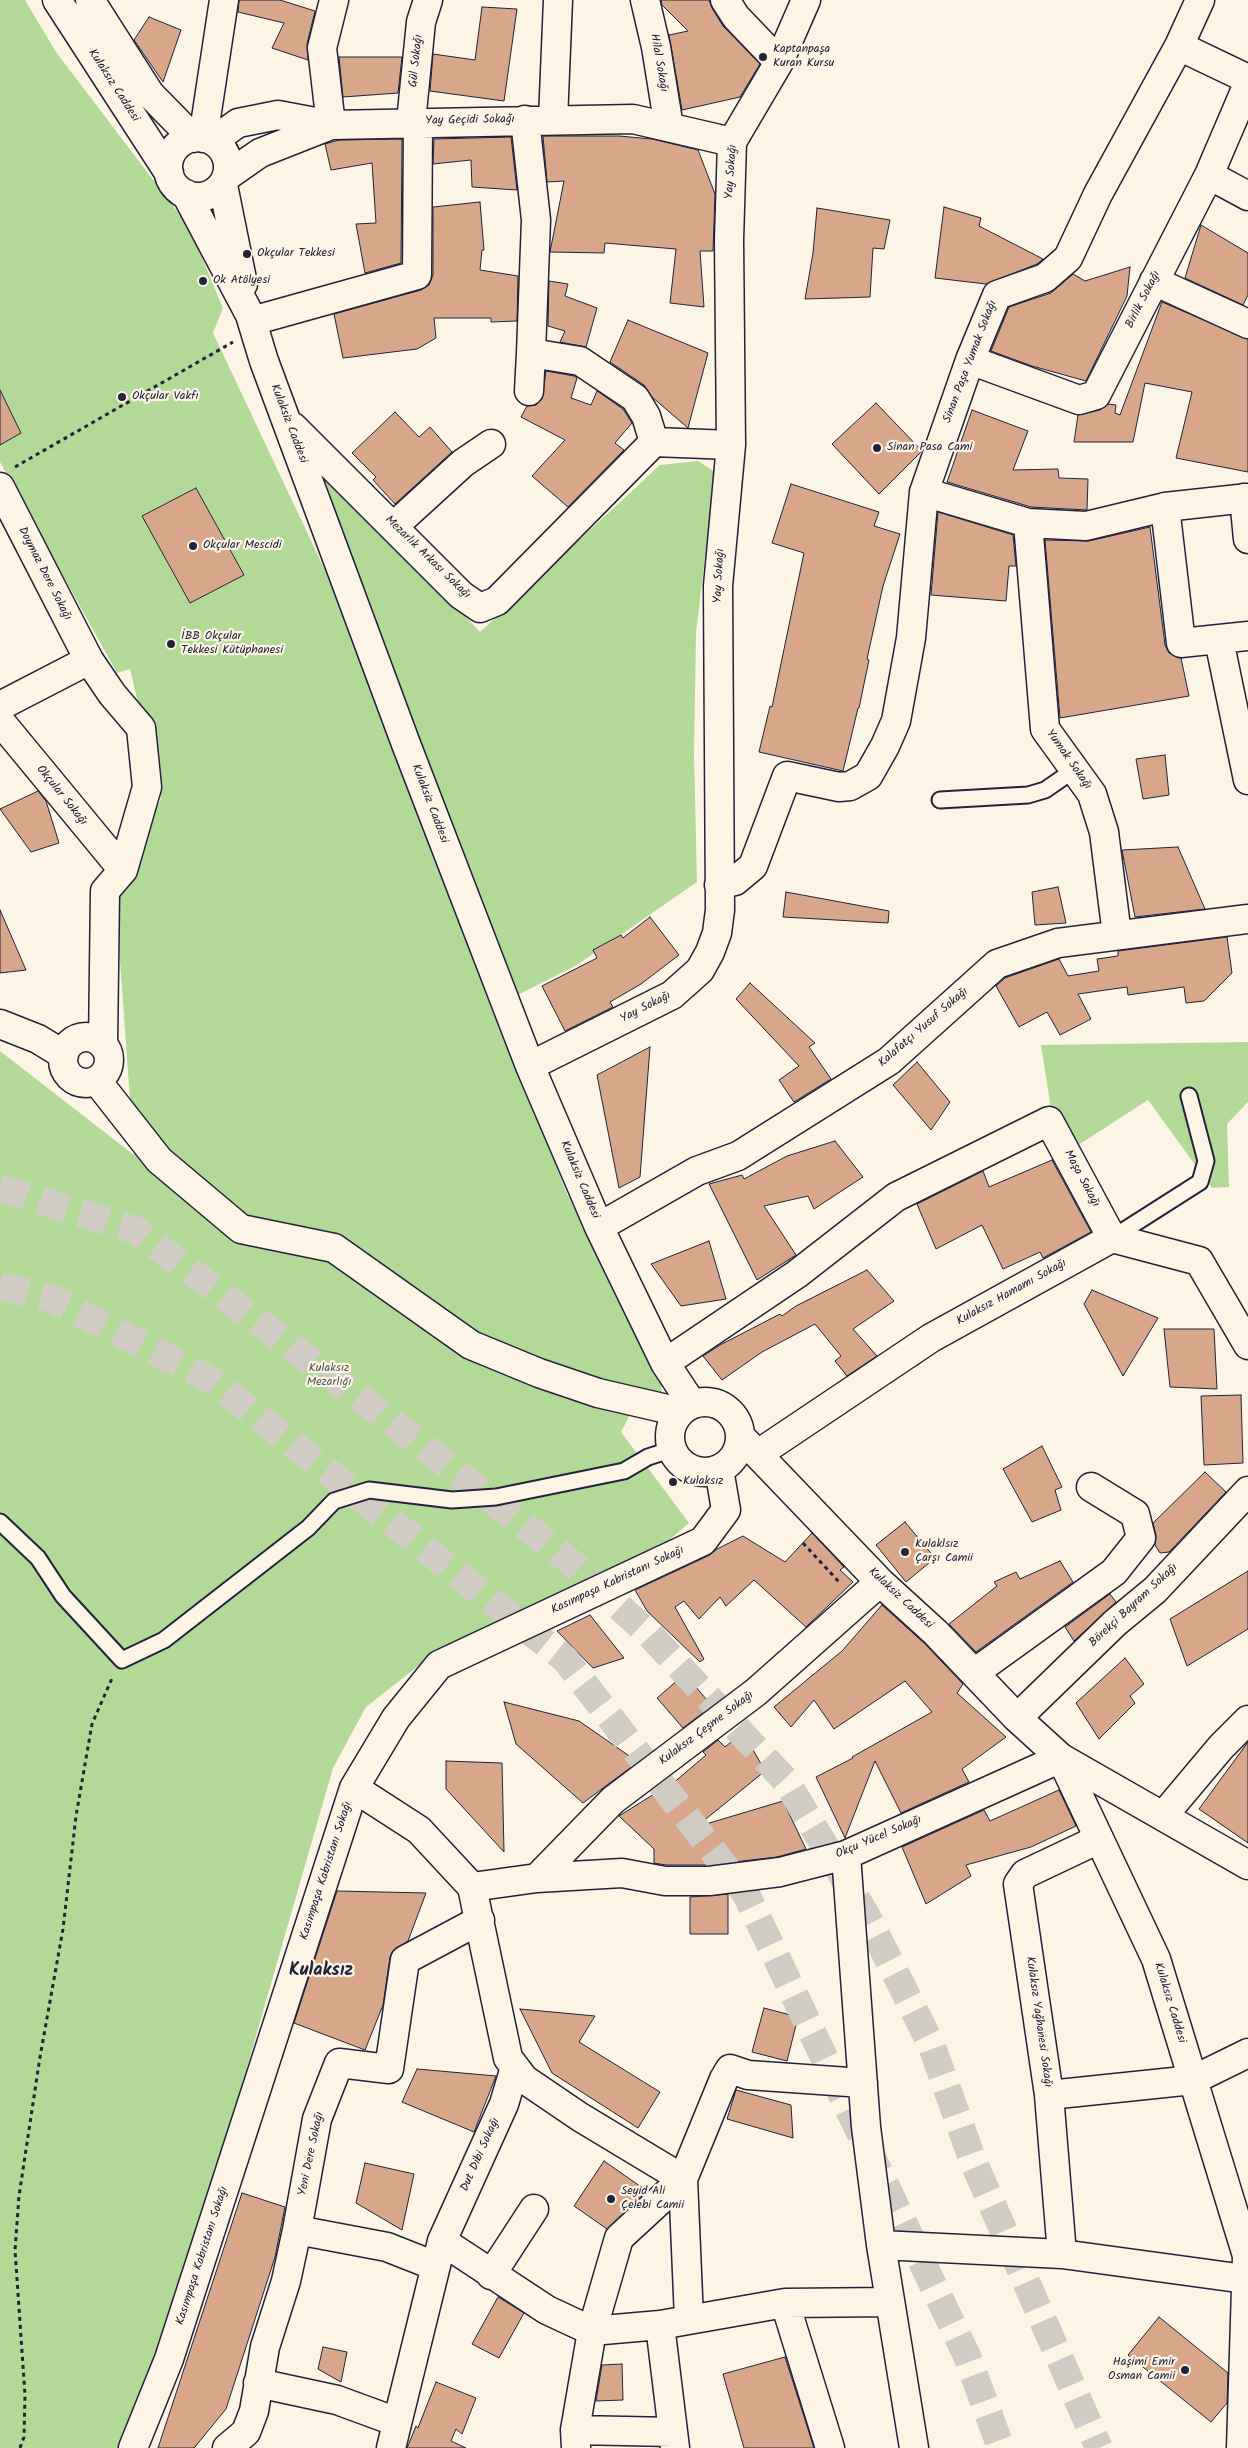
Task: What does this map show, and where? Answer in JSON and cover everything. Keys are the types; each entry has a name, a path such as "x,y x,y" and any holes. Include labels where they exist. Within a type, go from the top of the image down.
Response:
{"street":[{"name":"Kulaksız Caddesi","path":"57,0 169,172"},
{"name":"Kulaksız Caddesi","path":"90,0 150,94 203,139"},
{"path":"203,139 224,0"},
{"path":"252,322 225,180 228,166 226,156 220,147 203,139 177,147 172,154 169,172 172,181 186,194 206,196 215,192 225,180 260,153 332,125 322,48 334,0"},
{"name":"Gül Sokağı","path":"252,322 417,275 415,122 421,22 428,0"},
{"path":"553,120 558,0"},
{"name":"Hilal Sokağı","path":"645,0 656,47 668,127"},
{"path":"725,0 736,17 779,62"},
{"name":"Yay Sokağı","path":"530,1066 672,995 688,983 700,970 710,952 717,933 719,885 718,586 731,445 729,240 732,142 779,62 806,0"},
{"name":"Sinan Paşa Yumak Sokağı","path":"719,885 735,881 753,866 787,776 839,787 850,786 868,776 885,746 896,721 910,646 924,492 970,360 997,295 1045,278 1068,258 1098,194 1179,46 1200,0"},
{"path":"1179,46 1248,79"},
{"name":"Birlik Sokağı","path":"970,360 1079,400 1096,395 1209,174 1248,84"},
{"name":"Yay Geçidi Sokağı","path":"203,139 238,123 278,115 332,125 633,119 732,142"},
{"path":"525,120 536,220 529,391"},
{"path":"1209,174 1248,196"},
{"name":"Kulaksiz Caddesi","path":"186,194 252,322 264,361 406,744 530,1066 599,1227 686,1408"},
{"path":"1154,281 1248,324"},
{"path":"531,353 580,361 636,398 646,416 654,442 731,445"},
{"name":"Mezarlık Arkası Sokağı","path":"288,422 461,595 480,608 497,601 654,442"},
{"path":"394,526 463,463 492,444"},
{"name":"Doymaz Dere Sokağı","path":"4,479 89,660 112,694 141,728 147,787 123,870"},
{"path":"924,492 1028,523 1086,526 1165,506 1246,498 1248,539"},
{"path":"1165,506 1181,644 1248,636"},
{"name":"Yumak Sokağı","path":"1028,523 1045,729 1092,794 1104,832 1118,935"},
{"path":"1219,640 1248,780"},
{"path":"0,706 89,660"},
{"name":"Okçular Sokağı","path":"0,721 123,870"},
{"path":"103,1045 97,1040 78,1038 71,1043 64,1055 65,1070 70,1076 81,1082 97,1080 108,1067 109,1060 103,1045 105,891 123,870"},
{"name":"Kalafatçı Yusuf Sokağı","path":"599,1227 697,1171 738,1156 881,1066 997,964 1058,943 1248,919"},
{"path":"0,1024 38,1039 64,1055"},
{"path":"97,1080 159,1160 241,1229 334,1248 471,1345 540,1373 598,1393 686,1408 703,1402 725,1407 733,1415 750,1445 719,1469 697,1471 678,1459 672,1449 671,1430 686,1408"},
{"name":"Maşa Sokağı","path":"665,1363 797,1274 896,1197 1049,1121 1112,1238"},
{"path":"1112,1238 1200,1261 1248,1345"},
{"name":"Kulaksız Hamamı Sokağı","path":"750,1445 931,1338 1112,1238"},
{"name":"Kulaksiz Caddesi","path":"750,1445 880,1582 936,1633 1017,1718 1061,1758"},
{"name":"Kasımpaşa Kabristanı Sokağı","path":"133,2448 169,2358 354,1788 396,1718 439,1665 703,1541 726,1510 719,1469"},
{"path":"974,1673 1114,1572 1141,1538 1135,1514 1092,1487"},
{"name":"Börekçi Bayram Sokağı","path":"1017,1718 1115,1623 1155,1590 1248,1491"},
{"name":"Kulaksız Çeşme Sokağı","path":"537,1878 613,1800 756,1692 880,1582"},
{"path":"1163,1816 1220,1747 1248,1720"},
{"name":"Kulaksız Caddesi","path":"1061,1758 1156,1960 1247,2265 1241,2448"},
{"path":"1061,1758 1248,1866"},
{"name":"Okçu Yücel Sokağı","path":"472,1887 537,1878 622,1873 665,1881 709,1881 780,1872 846,1855 1061,1758"},
{"path":"354,1788 419,1830 472,1887 508,2058 524,2080 580,2117 683,2179"},
{"path":"1095,1830 1117,1790"},
{"name":"Kulaksız Yağhanesi Sokağı","path":"1062,2254 1049,2095 1018,1884 1025,1874 1095,1830"},
{"path":"846,1855 863,2084 881,2246 914,2448"},
{"name":"Yeni Dere Sokağı","path":"227,2448 246,2432 254,2412 265,2347 286,2281 297,2230 317,2119 339,2063 389,2069 405,1960 480,1920"},
{"path":"1049,2095 1193,2080 1248,2053"},
{"name":"Dut Dibi Sokağı","path":"394,2435 438,2254 504,2104 515,2067"},
{"path":"660,2326 674,2440 575,2439 592,2331 619,2238 683,2179 730,2069 748,2075 863,2084"},
{"path":"683,2179 689,2319"},
{"path":"491,2274 534,2209"},
{"path":"297,2230 387,2247 438,2254 491,2274 547,2310 592,2331 660,2326 689,2319 785,2303 890,2302"},
{"path":"881,2246 1247,2265"},
{"path":"785,2303 830,2448"},
{"path":"258,2383 337,2400 394,2435"}],"lane":[{"path":"940,800 1028,795 1045,790 1074,770"},
{"path":"1112,1238 1200,1182 1206,1161 1189,1096"},
{"path":"0,1522 38,1558 63,1596 122,1660 164,1640 308,1528 334,1501 369,1490 452,1500 496,1497 624,1471 648,1457 672,1449"}],"path":[{"path":"4,479 252,322"},
{"path":"803,1543 857,1602"},
{"path":"20,2448 24,2437 25,2395 15,2250 19,2196 40,2057 63,1929 76,1816 92,1724 122,1660"}],"green space":[{"name":"Kulaksız Mezarlığı","path":"0,0 25,0 56,52 189,227 223,308 213,333 340,602 364,596 318,459 480,632 660,465 698,461 715,472 696,633 694,753 697,882 577,965 494,1007 567,1194 659,1367 662,1392 655,1402 631,1413 621,1432 689,1523 652,1555 476,1631 431,1656 366,1707 333,1768 164,2356 128,2448 0,2448 0,1051 134,1155 115,891 161,799 130,669 117,673 0,462"},
{"path":"1248,1042 1248,1102 1227,1124 1229,1187 1212,1188 1148,1100 1072,1149 1052,1116 1041,1045"}],"building":[{"path":"239,0 280,0 315,11 307,44 308,60 272,48 284,23 238,12"},
{"path":"661,0 709,0 723,26 760,64 740,97 682,110 669,35 688,31 662,5"},
{"path":"482,7 517,9 504,101 430,91 433,54 475,60"},
{"path":"149,17 181,30 163,82 134,40"},
{"path":"339,57 402,57 398,93 343,97"},
{"path":"543,136 619,136 652,139 698,150 715,194 713,251 700,251 704,307 670,303 676,249 605,243 604,253 550,252 564,181 547,182"},
{"path":"511,137 517,190 472,187 471,160 433,164 434,139"},
{"path":"402,139 401,263 365,273 356,224 376,223 372,163 331,170 325,144 339,140"},
{"path":"480,202 484,250 482,250 480,270 518,276 517,321 491,322 491,318 434,318 436,338 417,349 343,358 334,314 421,290 429,285 433,275 433,207"},
{"path":"944,207 981,218 979,226 1043,259 1037,264 986,284 935,278"},
{"path":"817,208 890,220 884,249 873,248 870,297 805,299 813,253"},
{"path":"1201,225 1248,253 1248,295 1243,305 1185,278"},
{"path":"1130,267 1127,296 1086,381 1032,366 991,351 1009,307 1051,293 1073,274 1085,281"},
{"path":"549,281 568,284 565,296 597,308 586,347 560,342 565,331 548,326"},
{"path":"1162,302 1248,339 1248,472 1176,458 1192,392 1145,383 1133,442 1074,442 1078,415 1100,410 1108,404 1116,405 1115,413 1120,415"},
{"path":"628,320 708,353 688,428 652,397 644,385 610,362"},
{"path":"546,371 574,376 577,378 571,398 591,405 597,391 623,409 632,423 615,443 624,450 568,507 532,476 565,440 521,417 527,406 536,405 542,399"},
{"path":"0,390 21,433 0,445"},
{"name":"Sinan Pasa Cami","path":"876,403 922,451 879,494 832,444"},
{"path":"972,410 1028,431 1013,470 1058,469 1059,478 1088,479 1087,510 1031,507 947,482"},
{"path":"395,412 419,437 430,427 452,452 395,504 373,480 376,477 352,453"},
{"path":"791,484 879,512 874,526 900,534 883,586 867,659 869,660 859,708 843,771 759,752 770,706 772,707 804,553 772,543"},
{"name":"Okçular Mescidi","path":"196,488 244,575 190,603 142,516"},
{"path":"938,512 1013,535 1016,566 1009,566 1006,601 931,595"},
{"path":"1150,527 1165,645 1169,653 1181,658 1189,696 1060,718 1045,540 1089,541"},
{"path":"1165,755 1169,795 1143,799 1136,759"},
{"path":"38,791 46,801 59,843 31,852 0,809"},
{"path":"1178,847 1205,909 1135,917 1122,850"},
{"path":"1058,887 1066,923 1035,925 1032,892"},
{"path":"786,892 889,911 888,923 783,917"},
{"path":"0,910 26,970 0,973"},
{"path":"650,917 679,955 641,984 610,1002 613,1007 565,1031 542,986 597,958 593,950 621,935 623,938"},
{"path":"1227,937 1232,973 1204,1001 1186,1003 1184,987 1128,995 1127,987 1078,994 1091,1019 1060,1035 1047,1012 1019,1027 996,986 1005,978 1059,959 1068,976 1099,971 1097,959 1118,956 1118,951"},
{"path":"750,983 815,1043 809,1047 831,1079 794,1102 779,1080 799,1066 736,999"},
{"path":"650,1047 640,1177 619,1188 597,1075"},
{"path":"917,1062 950,1102 931,1130 893,1085"},
{"path":"835,1141 863,1177 814,1209 808,1196 764,1206 796,1255 757,1280 709,1184 742,1175 744,1179 787,1156"},
{"path":"1052,1160 1091,1232 1043,1258 1040,1252 1003,1269 982,1225 936,1249 917,1204 983,1171 989,1187"},
{"path":"709,1241 726,1299 681,1306 651,1264"},
{"path":"867,1270 894,1301 853,1329 877,1356 847,1376 835,1361 841,1356 815,1324 762,1352 722,1380 703,1356 720,1345 780,1314 782,1316 796,1306"},
{"path":"1092,1290 1158,1318 1123,1376 1084,1304"},
{"path":"1164,1329 1214,1329 1217,1389 1170,1387"},
{"path":"1241,1395 1243,1463 1204,1465 1201,1396"},
{"path":"1042,1446 1062,1487 1055,1490 1061,1510 1032,1522 1003,1469"},
{"path":"1205,1472 1226,1492 1169,1552 1160,1553 1155,1545 1156,1535 1153,1523"},
{"name":"Kulaklsız Çarşı Camii","path":"905,1522 935,1558 906,1582 876,1545"},
{"path":"812,1533 844,1567 840,1570 853,1582 806,1627 754,1580 726,1606 720,1597 699,1619 684,1601 675,1607 704,1659 700,1662 647,1611 635,1590 710,1555 717,1549 743,1536 785,1562"},
{"path":"1060,1561 1073,1582 976,1652 949,1624 997,1586 994,1582 1016,1572 1020,1579"},
{"path":"1248,1571 1248,1629 1187,1666 1170,1619"},
{"path":"1110,1594 1116,1602 1074,1641 1065,1627"},
{"path":"882,1605 925,1644 963,1684 957,1693 1006,1737 962,1769 969,1782 901,1813 875,1761 845,1838 816,1777 853,1758 932,1712 905,1681 834,1729 814,1700 791,1727 774,1707 842,1651"},
{"path":"590,1615 624,1658 593,1668 557,1631"},
{"path":"1125,1658 1144,1684 1130,1696 1135,1703 1099,1739 1076,1703"},
{"path":"685,1674 712,1706 683,1728 657,1698"},
{"path":"504,1702 579,1721 638,1762 583,1803 516,1744"},
{"path":"743,1732 765,1771 696,1827 783,1801 806,1849 777,1857 708,1865 666,1865 654,1863 654,1849 619,1816 662,1789 664,1791 706,1755 703,1752 718,1740 725,1747"},
{"path":"1248,1742 1248,1843 1199,1809"},
{"path":"446,1761 502,1763 504,1852 446,1789"},
{"path":"1059,1790 1076,1826 1031,1847 966,1865 971,1876 926,1904 902,1847 984,1810 990,1821"},
{"path":"337,1891 426,1893 408,1941 393,1951 390,1957 383,2005 365,2050 294,2023"},
{"path":"728,1894 728,1934 690,1934 690,1897"},
{"path":"764,2008 798,2017 787,2061 752,2052"},
{"path":"520,2009 595,2016 579,2042 660,2092 638,2128 552,2073"},
{"path":"417,2069 496,2076 474,2132 402,2102"},
{"path":"736,2090 791,2105 793,2138 727,2119"},
{"name":"Seyid Ali Çelebi Camii","path":"604,2161 647,2191 607,2229 574,2206"},
{"path":"365,2163 414,2174 402,2230 356,2203"},
{"path":"242,2193 285,2207 275,2257 226,2409 194,2448 158,2448"},
{"path":"498,2297 524,2313 499,2358 472,2344"},
{"name":"Haşimi Emir Osman Camii","path":"1159,2317 1228,2373 1227,2403 1211,2422 1128,2355"},
{"path":"323,2347 347,2352 341,2382 318,2369"},
{"path":"785,2357 814,2448 744,2448 723,2374"},
{"path":"622,2364 623,2400 596,2401 602,2365"},
{"path":"436,2382 476,2398 462,2434 456,2429 451,2441 466,2448 407,2448 416,2426 418,2428"}],"tunnel":[{"path":"0,1188 135,1230 383,1415 572,1563 650,1635 786,1781 866,1915 931,2044 973,2161 1099,2448"},
{"path":"0,1286 53,1299 213,1381 565,1659 746,1894 967,2356 1001,2448"}],"place":[{"name":"Kaptanpaşa Kuran Kursu","path":"763,57"},
{"name":"Okçular Tekkesi","path":"247,254"},
{"name":"Ok Atölyesi","path":"203,281"},
{"name":"Okçular Vakfı","path":"122,397"},
{"name":"Sinan Pasa Cami","path":"877,448"},
{"name":"Okçular Mescidi","path":"193,546"},
{"name":"İBB Okçular Tekkesi Kütüphanesi","path":"171,644"},
{"name":"Kulaksız","path":"673,1482"},
{"name":"Kulaklsız Çarşı Camii","path":"905,1552"},
{"name":"Seyid Ali Çelebi Camii","path":"611,2199"},
{"name":"Haşimi Emir Osman Camii","path":"1185,2370"}],"district":[{"name":"Kulaksız","path":"321,1972"}]}
